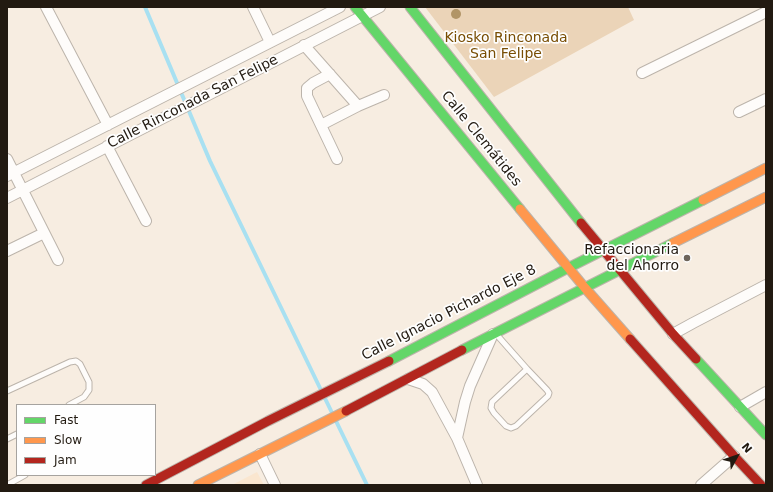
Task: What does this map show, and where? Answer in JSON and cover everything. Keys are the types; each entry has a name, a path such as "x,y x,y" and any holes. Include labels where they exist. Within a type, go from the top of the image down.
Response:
{"main road":[{"name":"Calle Clemátides","path":"355,7 568,268 761,485"},
{"name":"Calle Clemátides","path":"410,7 603,250 673,334 766,435"},
{"name":"Calle Ignacio Pichardo Eje 8","path":"146,485 161,482 315,398 766,168"},
{"path":"198,485 327,421 494,334 766,197"}],"street":[{"path":"46,7 108,125"},
{"path":"253,7 270,42"},
{"name":"Calle Rinconada San Felipe","path":"10,174 340,7"},
{"name":"Calle Rinconada San Felipe","path":"7,198 380,7"},
{"path":"642,74 766,12"},
{"path":"304,45 358,106"},
{"path":"330,74 307,88 307,96 337,159"},
{"path":"321,125 358,106 384,95"},
{"path":"739,112 766,99"},
{"path":"107,146 146,221"},
{"path":"7,159 10,174 22,190 58,260"},
{"path":"7,251 44,233"},
{"path":"673,334 766,285"},
{"path":"457,438 470,386 494,334"},
{"path":"408,379 423,384 432,392 457,438 477,485"},
{"path":"740,407 766,392"},
{"path":"260,454 275,485"},
{"path":"701,485 734,456"}],"lane":[{"path":"494,334 547,390 549,393 548,396 516,426 511,428 506,426 494,413 492,402 527,369"},
{"path":"7,391 70,362 76,361 80,364 89,382 88,390 84,397 71,404"},
{"path":"7,439 16,434"},
{"path":"7,485 23,476"}],"shaded area":[{"path":"257,472 264,485 232,485"}],"green space":[{"name":"Kiosko Rinconada San Felipe","path":"425,7 628,7 634,20 494,97"}],"waterway":[{"path":"145,7 210,161 367,485"}],"traffic: fast":[{"path":"355,7 520,209"},
{"path":"410,7 581,223"},
{"path":"389,361 703,200"},
{"path":"462,350 673,243"},
{"path":"696,359 766,435"}],"traffic: slow":[{"path":"703,200 766,168"},
{"path":"673,243 766,197"},
{"path":"520,209 585,288 630,339"},
{"path":"198,485 346,411"}],"traffic: jam":[{"path":"581,223 673,334 696,359"},
{"path":"630,339 761,485"},
{"path":"346,411 462,350"},
{"path":"146,485 268,421 389,361"}],"place":[{"name":"Refaccionaria del Ahorro","path":"687,258"}]}
